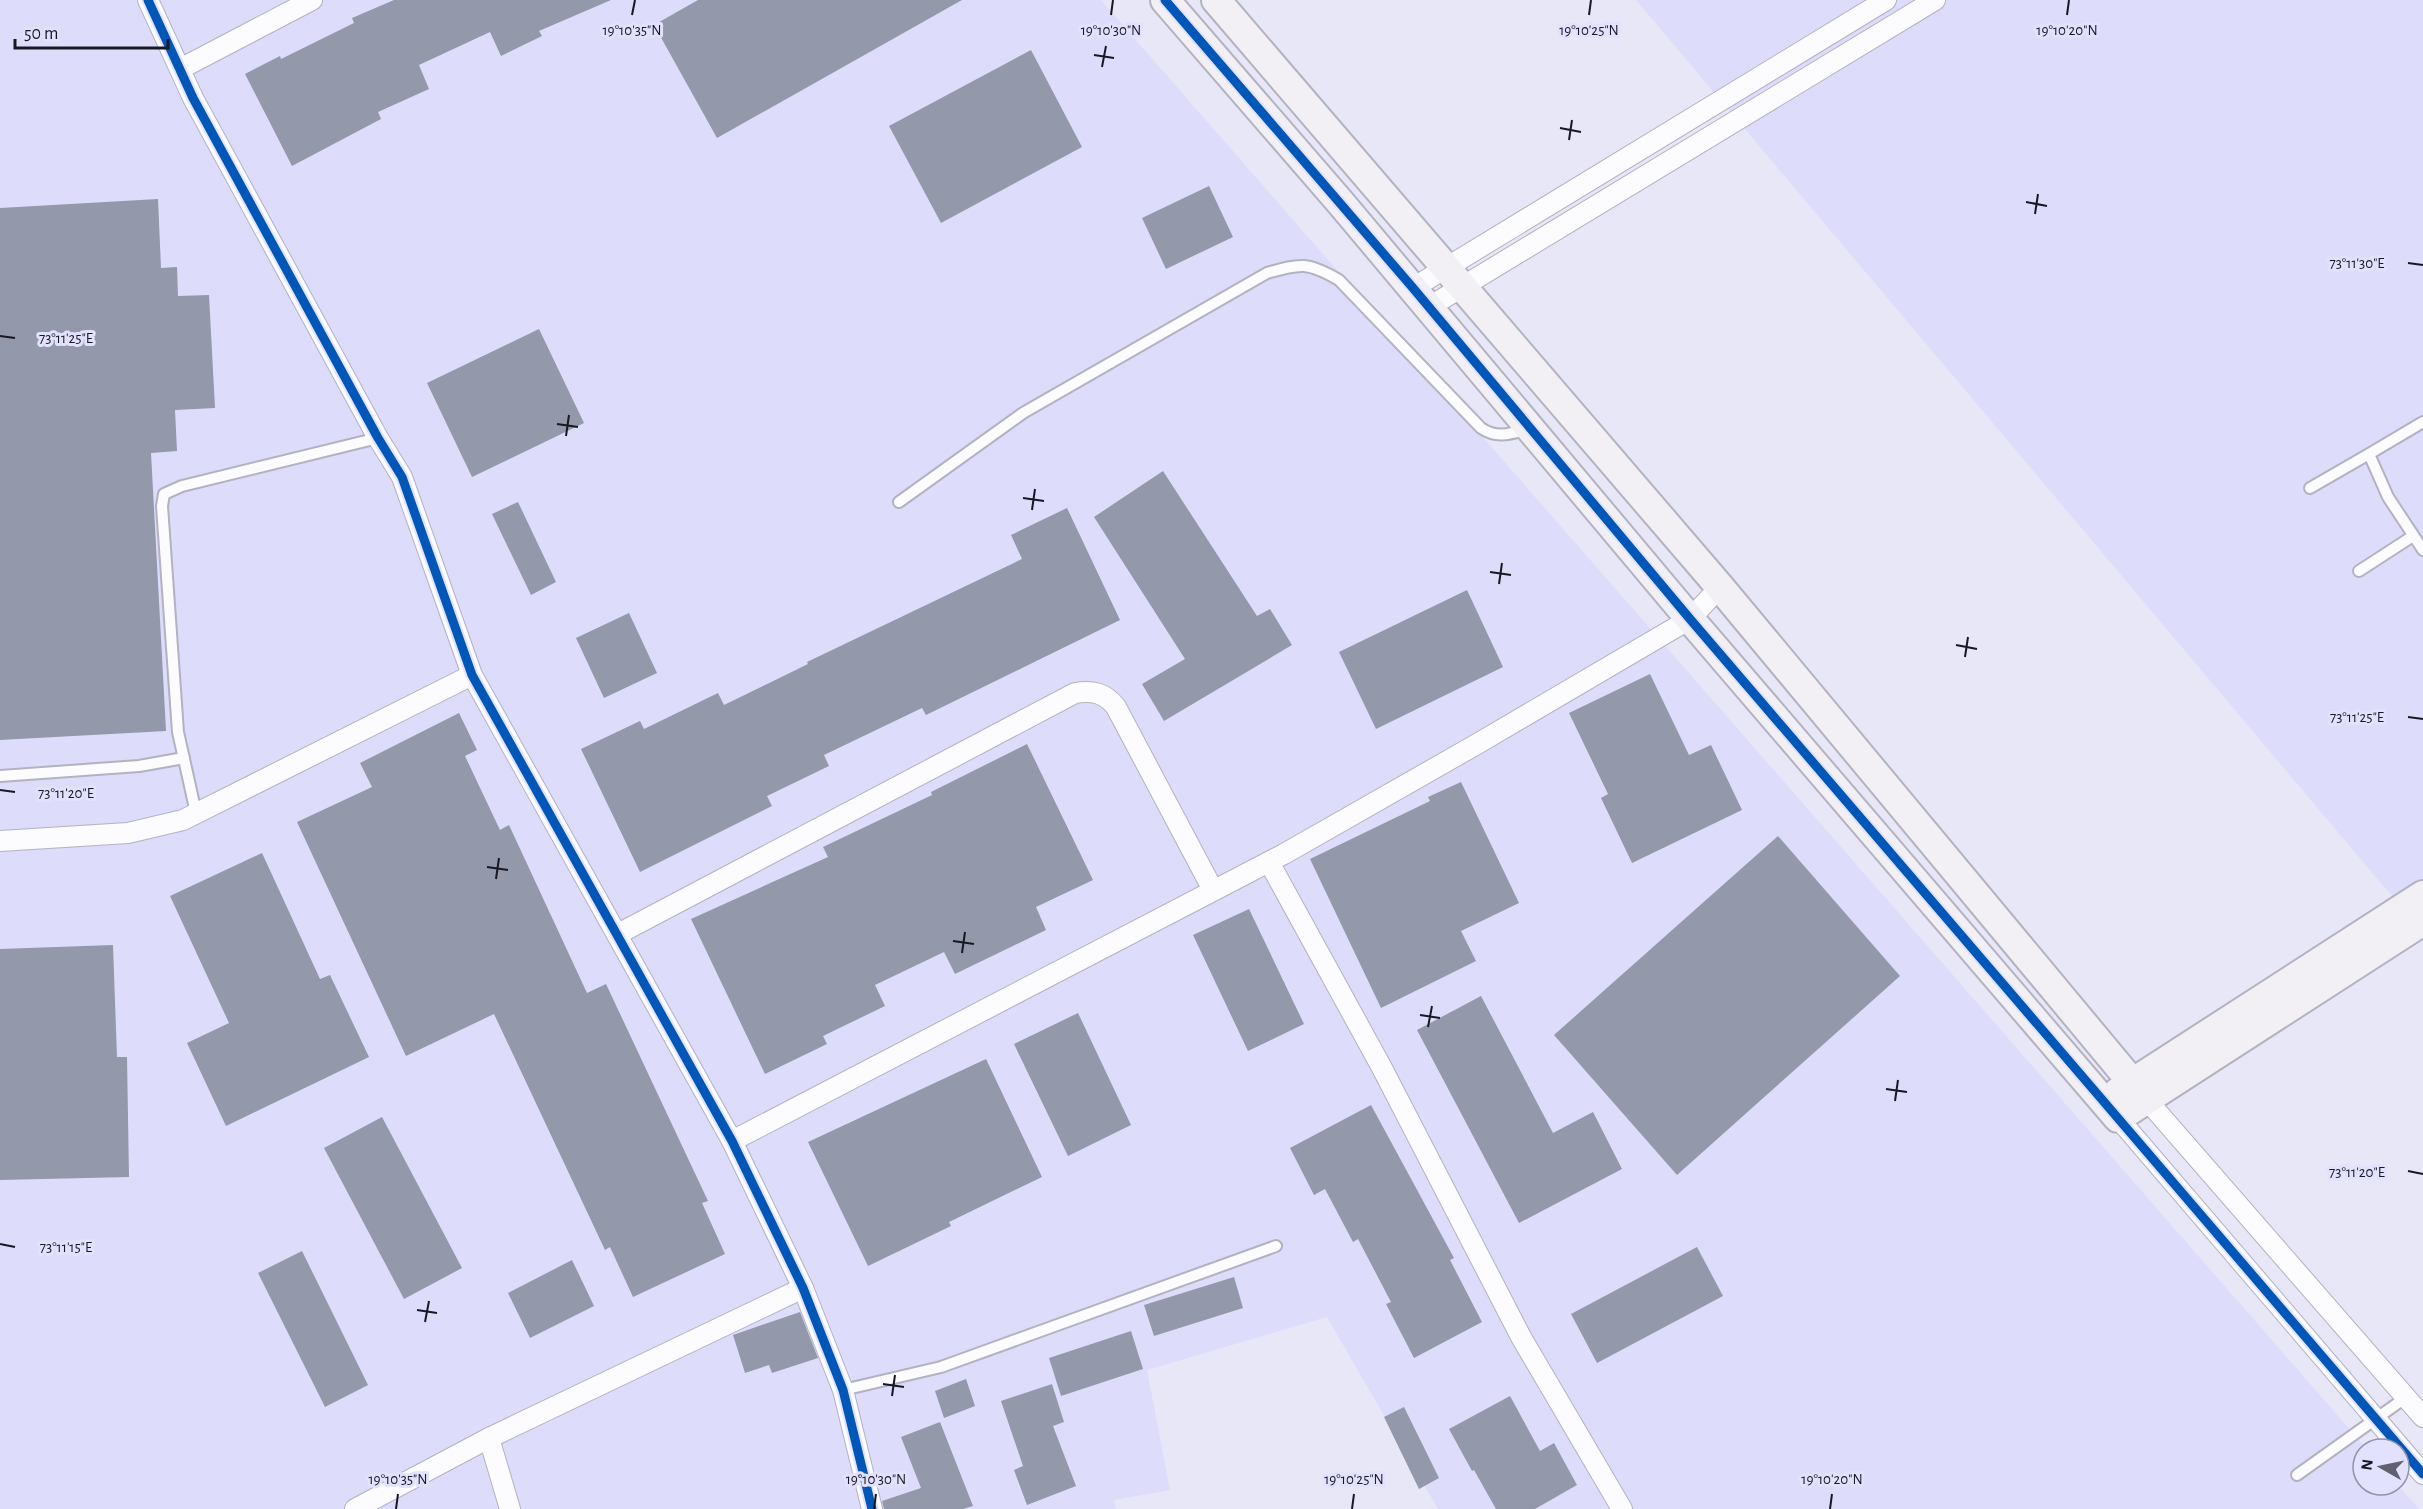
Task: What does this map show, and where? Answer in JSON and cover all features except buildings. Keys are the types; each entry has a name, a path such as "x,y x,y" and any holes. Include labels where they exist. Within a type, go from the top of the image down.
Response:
{"street":[{"path":"148,0 205,118 378,438 402,477 472,675 732,1141 803,1288 843,1390 872,1509"},
{"path":"180,69 312,0"},
{"path":"1165,0 1421,298 1690,619 2423,1474"},
{"path":"1216,0 1720,587 2139,1090 2423,1417"},
{"path":"1421,298 1886,0"},
{"path":"1455,277 1935,0"},
{"path":"732,1141 1269,862 1690,619 1720,587"},
{"path":"0,841 128,833 183,820 472,675"},
{"path":"618,934 1075,693 1087,691 1101,693 1116,707 1213,890"},
{"path":"1910,876 1939,849"},
{"path":"1269,862 1382,1068 1521,1337 1622,1509"},
{"path":"2111,1110 2423,895"},
{"path":"2139,1090 2423,921"},
{"path":"356,1509 489,1438 803,1288"},
{"path":"489,1438 510,1509"}],"lane":[{"path":"899,502 1023,413 1267,273 1294,265 1316,267 1339,280 1490,435 1504,436 1531,428"},
{"path":"2310,488 2423,422"},
{"path":"196,813 178,732 162,506 164,494 182,486 378,438"},
{"path":"2369,454 2388,497 2423,550"},
{"path":"2359,572 2413,536"},
{"path":"0,776 139,766 184,758"},
{"path":"843,1390 941,1367 1276,1246"},
{"path":"2297,1475 2405,1398"}],"shaded area":[{"path":"0,0 1101,0 2357,1437 2351,1437 2351,1497 2408,1497 2419,1509 1438,1509 1327,1317 1147,1370 1170,1490 1114,1500 1116,1509 0,1509"},
{"path":"1636,0 2423,0 2423,931 2385,888"}],"cycle path":[{"path":"148,0 193,98 378,438 402,477 472,675 732,1141 803,1288 843,1390 872,1509"},
{"path":"1165,0 1413,288 1690,619 2423,1474"}]}
